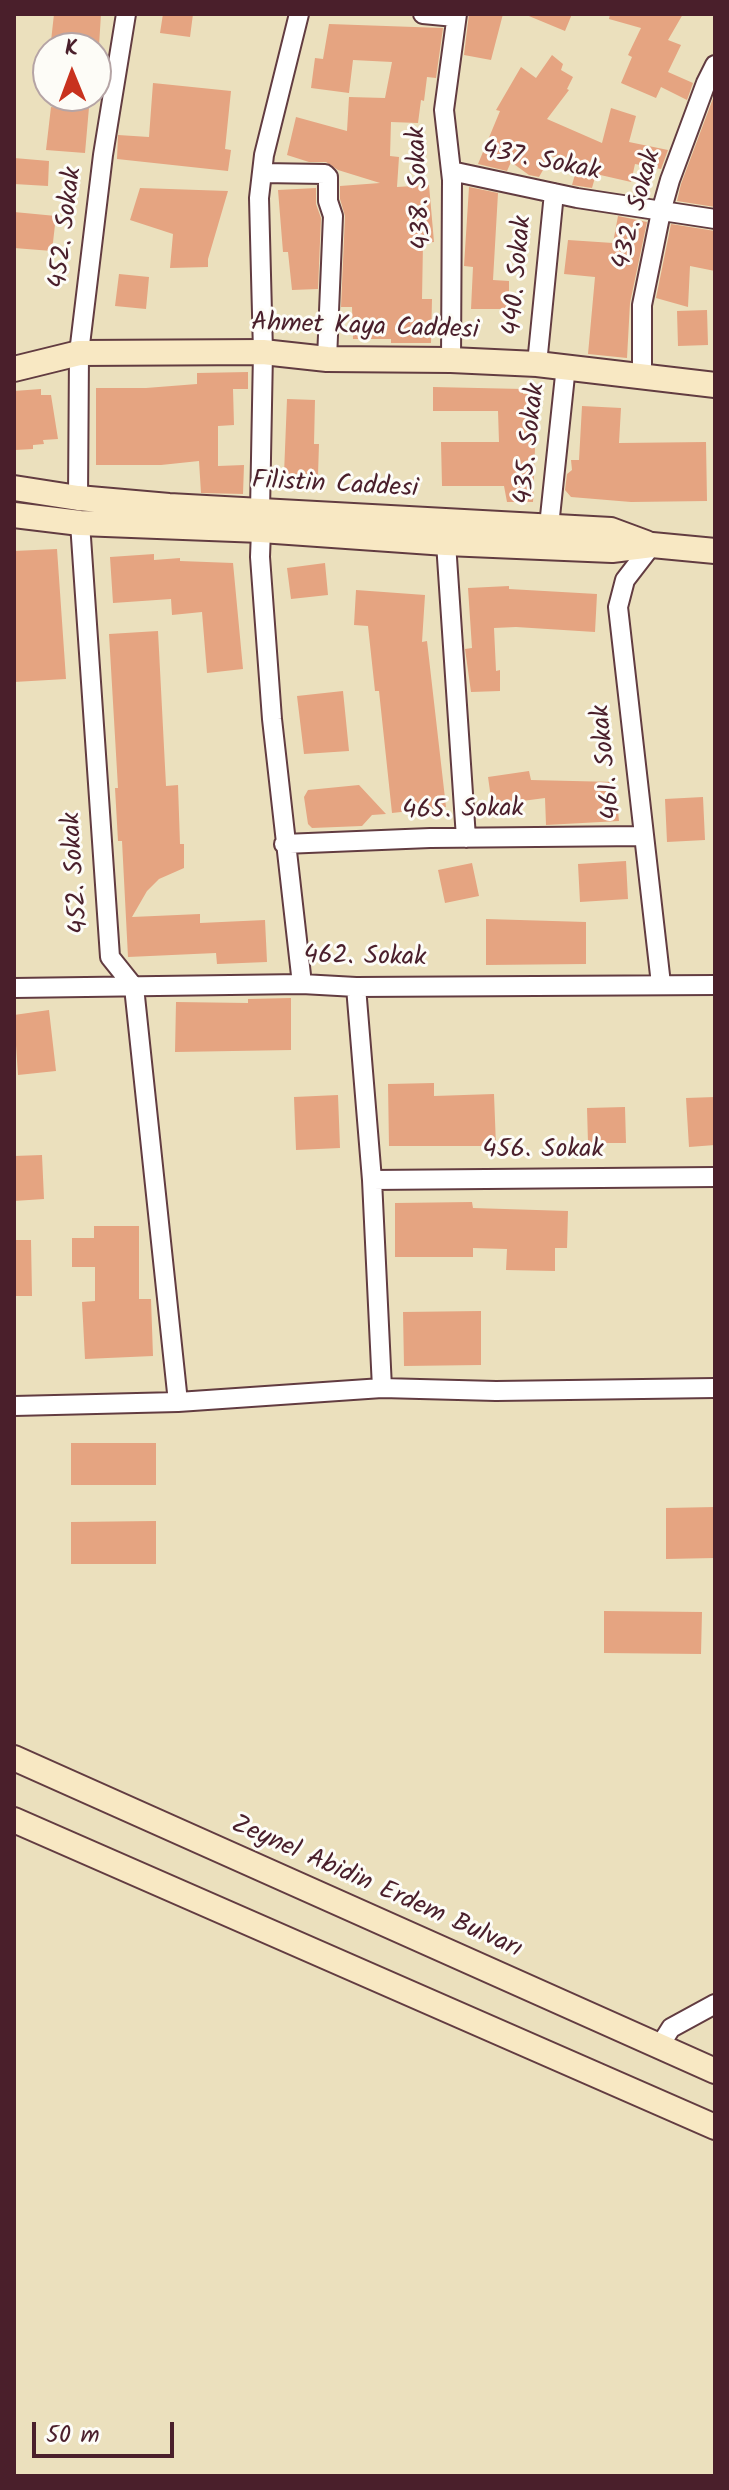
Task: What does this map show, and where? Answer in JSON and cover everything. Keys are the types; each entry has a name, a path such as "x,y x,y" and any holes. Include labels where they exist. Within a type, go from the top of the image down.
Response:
{"street":[{"name":"452. Sokak","path":"78,498 79,353 103,155 126,14"},
{"path":"299,14 264,155 259,209 263,352 260,557 284,844 302,984"},
{"path":"423,14 456,16"},
{"name":"438. Sokak","path":"451,360 451,171 444,110 456,16"},
{"name":"432. Sokak","path":"642,374 642,305 661,212 670,180 715,65"},
{"name":"437. Sokak","path":"451,171 554,193 715,219"},
{"path":"262,173 325,174 328,177 328,201 333,216 327,359"},
{"name":"440. Sokak","path":"537,364 554,193"},
{"name":"Ahmet Kaya Caddesi","path":"14,369 79,353 263,352 327,359 451,360 566,366 715,385"},
{"name":"435. Sokak","path":"549,526 566,366"},
{"name":"Filistin Caddesi","path":"14,488 446,543 612,550 652,545 715,551"},
{"name":"Filistin Caddesi","path":"14,515 80,523 260,520 549,526 611,530 652,545"},
{"name":"452. Sokak","path":"80,523 110,957 134,987"},
{"path":"446,543 466,838"},
{"name":"461. Sokak","path":"652,545 625,580 618,607 661,984"},
{"name":"465. Sokak","path":"284,844 643,836"},
{"name":"462. Sokak","path":"14,988 302,984 356,987 715,985"},
{"path":"134,987 178,1402"},
{"path":"356,987 372,1180 382,1388"},
{"name":"456. Sokak","path":"372,1180 715,1177"},
{"path":"14,1406 178,1402 382,1388 496,1391 715,1388"},
{"name":"Zeynel Abidin Erdem Bulvarı","path":"17,1754 715,2071"},
{"path":"14,1820 715,2127"},
{"path":"659,2047 671,2028 715,2004"}],"building":[{"path":"54,14 101,14 100,32 52,32"},
{"path":"163,14 193,14 190,37 160,33"},
{"path":"469,14 503,14 491,60 464,55"},
{"path":"524,14 572,14 565,31"},
{"path":"610,14 683,14 668,40 681,45 668,72 693,83 687,100 661,87 656,98 621,83 632,57 628,55 641,28 609,19"},
{"path":"329,24 443,28 436,78 427,77 418,123 391,122 390,156 399,157 397,187 429,185 434,242 423,243 422,299 432,299 431,343 353,339 352,307 341,307 345,216 340,186 380,183 338,170 326,162 309,162 287,155 296,117 347,131 349,97 385,98 392,62 353,60 349,93 311,88 315,58 323,59"},
{"path":"552,55 563,64 561,70 573,77 569,90 547,119 602,143 611,108 636,116 629,142 668,150 661,169 635,164 631,182 596,174 592,188 572,185 578,164 551,156 539,177 529,175 511,162 507,171 478,164 500,111 496,110 521,67 536,78"},
{"path":"153,83 231,91 225,149 231,150 228,171 117,159 118,135 149,137"},
{"path":"715,93 715,207 677,201 681,184"},
{"path":"50,112 89,112 85,153 46,150"},
{"path":"14,158 49,161 48,186 14,184"},
{"path":"469,187 498,193 493,280 509,281 509,309 471,309 473,267 464,266"},
{"path":"140,188 228,191 208,267 170,268 173,234 130,220"},
{"path":"316,188 316,204 321,218 318,289 292,290 288,252 283,252 278,190"},
{"path":"14,212 56,216 52,251 14,248"},
{"path":"618,216 647,222 630,303 627,358 588,354 595,277 564,274 568,240 613,243"},
{"path":"671,224 715,231 715,271 690,266 688,307 656,298"},
{"path":"119,274 149,277 146,309 115,306"},
{"path":"707,310 708,345 678,346 677,311"},
{"path":"248,372 248,389 233,389 234,425 218,426 218,466 244,465 243,494 201,493 199,461 161,465 96,465 96,388 197,384 197,373"},
{"path":"433,387 523,389 523,394 537,394 533,502 507,502 504,486 442,486 441,442 499,442 498,411 433,411"},
{"path":"41,389 41,395 51,395 58,439 43,440 44,444 33,445 33,449 15,450 14,391"},
{"path":"287,399 315,400 314,444 319,444 318,475 284,474"},
{"path":"582,406 621,408 619,443 706,442 707,501 631,502 571,497 565,490 567,474 572,470 571,460 579,460"},
{"path":"57,549 66,679 14,682 14,551"},
{"path":"154,554 154,560 180,558 180,561 233,563 243,669 207,673 202,612 172,615 171,599 113,603 110,557"},
{"path":"325,563 328,595 291,599 287,568"},
{"path":"509,586 509,589 597,594 595,632 494,628 500,691 471,692 465,649 472,648 468,588"},
{"path":"356,590 425,595 422,642 427,641 446,807 392,813 379,691 375,691 368,626 354,625"},
{"path":"158,631 166,786 178,785 184,868 159,879 147,891 132,917 200,914 200,923 265,920 267,962 217,964 216,953 128,957 122,841 118,841 109,634"},
{"path":"343,691 349,751 304,754 297,696"},
{"path":"529,771 531,780 615,782 619,821 546,825 545,798 492,805 488,777"},
{"path":"359,785 386,814 372,815 362,826 312,828 308,824 304,797 308,790"},
{"path":"703,797 705,840 667,842 665,799"},
{"path":"626,861 628,899 580,902 578,864"},
{"path":"472,863 479,896 445,903 438,870"},
{"path":"486,919 586,922 586,964 486,965"},
{"path":"291,998 291,1050 175,1052 176,1002 248,1003 248,999"},
{"path":"49,1010 56,1071 18,1075 14,1015"},
{"path":"434,1083 434,1096 494,1094 496,1146 389,1146 388,1084"},
{"path":"338,1095 340,1148 296,1150 294,1097"},
{"path":"715,1097 715,1145 689,1147 686,1098"},
{"path":"625,1107 626,1143 588,1143 587,1108"},
{"path":"42,1155 44,1199 14,1201 14,1156"},
{"path":"472,1202 473,1208 568,1211 567,1248 555,1248 555,1271 506,1270 507,1249 473,1248 473,1257 395,1257 395,1203"},
{"path":"94,1226 139,1226 139,1299 151,1299 153,1356 85,1359 82,1302 95,1301 95,1267 72,1267 72,1238 94,1238"},
{"path":"14,1240 31,1240 32,1296 14,1296"},
{"path":"481,1311 481,1365 404,1366 403,1312"},
{"path":"71,1443 156,1443 156,1485 71,1485"},
{"path":"715,1507 715,1558 666,1559 666,1508"},
{"path":"156,1521 156,1564 71,1564 71,1522"},
{"path":"604,1611 702,1612 701,1654 604,1653"}]}
